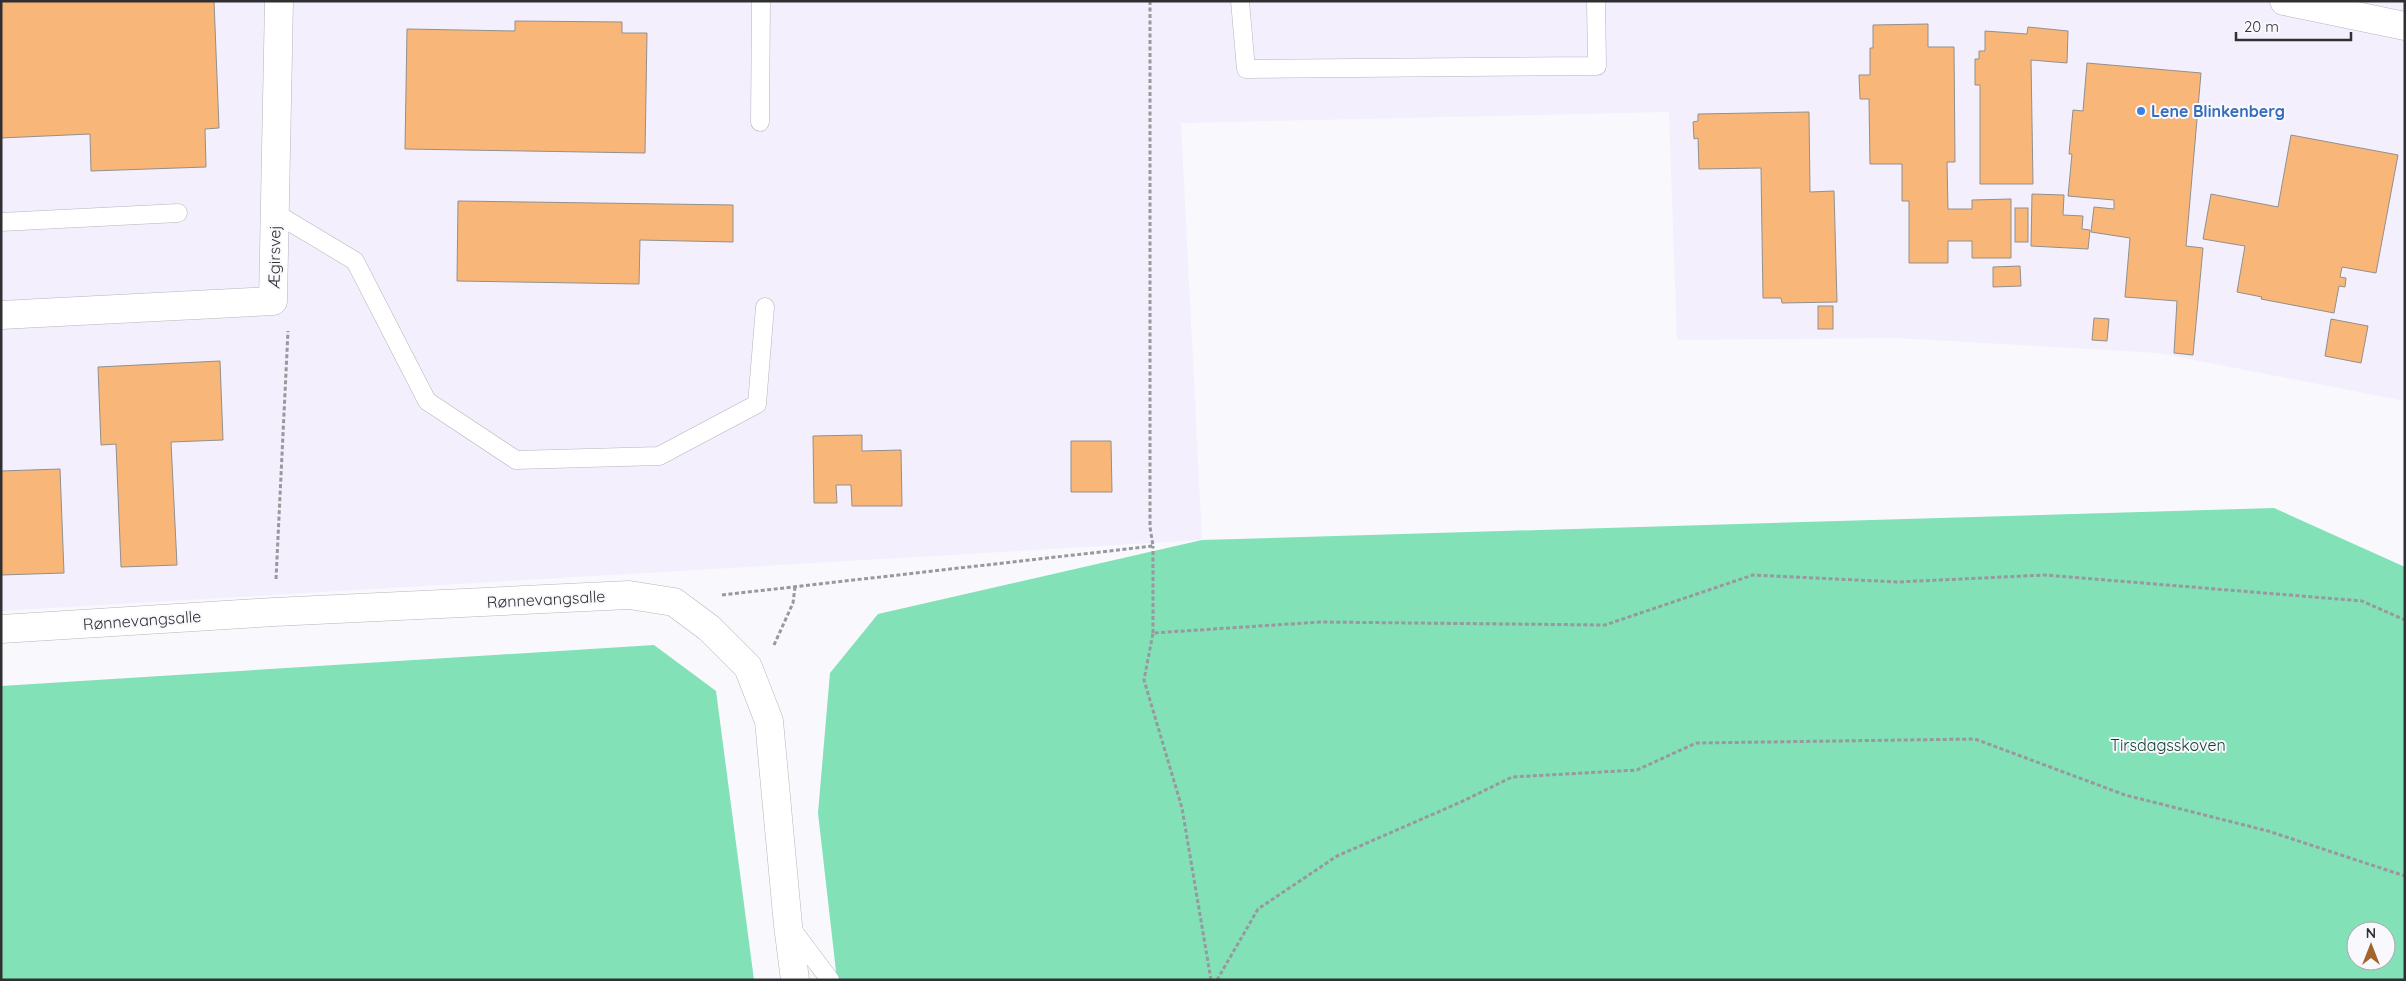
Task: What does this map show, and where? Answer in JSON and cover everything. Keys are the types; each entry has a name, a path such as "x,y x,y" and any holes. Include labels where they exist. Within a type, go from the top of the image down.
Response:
{"street":[{"name":"Ægirsvej","path":"1,315 273,301 279,1"},
{"path":"2284,1 2405,26"},
{"name":"Rønnevangsalle","path":"1,629 274,612 630,595 674,602 710,628 748,667 769,721 795,980"}],"lane":[{"path":"760,1 760,122"},
{"path":"1240,1 1246,69 1597,66 1596,1"},
{"path":"1,222 178,213"},
{"path":"274,213 355,261 427,400 516,460 659,456 757,404 765,308"},
{"path":"788,925 830,980"}],"path":[{"path":"1150,1 1150,527 1153,546 1153,633 1144,680 1182,808 1211,980"},
{"path":"273,301 289,334 274,612"},
{"path":"674,602 1153,546"},
{"path":"1153,633 1320,622 1605,625 1753,575 1898,582 2044,575 2362,602 2405,620"},
{"path":"755,684 794,603 795,587"},
{"path":"1216,980 1258,909 1337,856 1461,802 1512,777 1637,770 1696,743 1975,740 2125,795 2268,831 2405,876"}],"shaded area":[{"path":"1,1 2405,1 2405,401 2158,353 1898,338 1677,340 1669,112 1181,123 1202,540 1,611"}],"green space":[{"name":"Tirsdagsskoven","path":"2274,508 2405,567 2405,980 837,980 818,813 830,673 878,614 1202,540"},
{"path":"654,645 716,691 754,980 1,980 1,686"}],"building":[{"path":"1,1 214,1 219,128 205,129 206,167 91,171 90,134 1,138"},
{"path":"515,21 622,22 622,33 647,33 645,153 405,149 407,29 515,31"},
{"path":"1928,24 1928,47 1954,47 1955,162 1947,162 1948,209 1972,209 1972,200 2011,199 2011,258 1972,258 1972,241 1948,241 1948,263 1909,263 1909,201 1902,201 1902,164 1870,164 1869,99 1860,99 1859,75 1870,75 1870,48 1873,48 1873,25"},
{"path":"2028,27 2068,31 2067,63 2031,60 2033,184 1980,184 1980,85 1975,85 1975,59 1979,59 1979,51 1985,51 1985,31 2027,34"},
{"path":"2087,63 2201,73 2186,246 2203,248 2193,355 2174,353 2177,301 2125,297 2130,238 2091,232 2094,207 2114,209 2114,200 2068,196 2072,154 2069,154 2073,110 2083,111"},
{"path":"1809,112 1810,192 1834,191 1837,302 1782,303 1781,298 1763,298 1761,168 1699,169 1698,138 1694,139 1693,122 1698,121 1698,114"},
{"path":"2291,135 2398,155 2376,273 2342,267 2340,277 2346,278 2345,287 2339,286 2334,313 2261,299 2262,297 2237,292 2245,246 2203,239 2211,194 2278,207"},
{"path":"2032,194 2064,195 2063,215 2083,216 2082,229 2090,230 2088,249 2031,246"},
{"path":"458,201 733,205 733,242 640,240 639,284 457,281"},
{"path":"2015,208 2028,208 2028,242 2015,242"},
{"path":"2020,266 2021,286 1993,287 1993,267"},
{"path":"1818,306 1833,306 1833,329 1818,329"},
{"path":"2094,318 2109,319 2107,341 2092,340"},
{"path":"2331,319 2368,326 2361,363 2325,356"},
{"path":"220,361 223,440 171,442 177,565 121,567 116,444 101,445 98,367"},
{"path":"862,435 862,451 901,450 902,506 852,506 851,485 836,485 837,503 814,503 813,436"},
{"path":"1071,441 1111,441 1112,492 1071,492"},
{"path":"60,469 64,573 1,575 1,471"}],"place":[{"name":"Lene Blinkenberg","path":"2141,111"}]}
